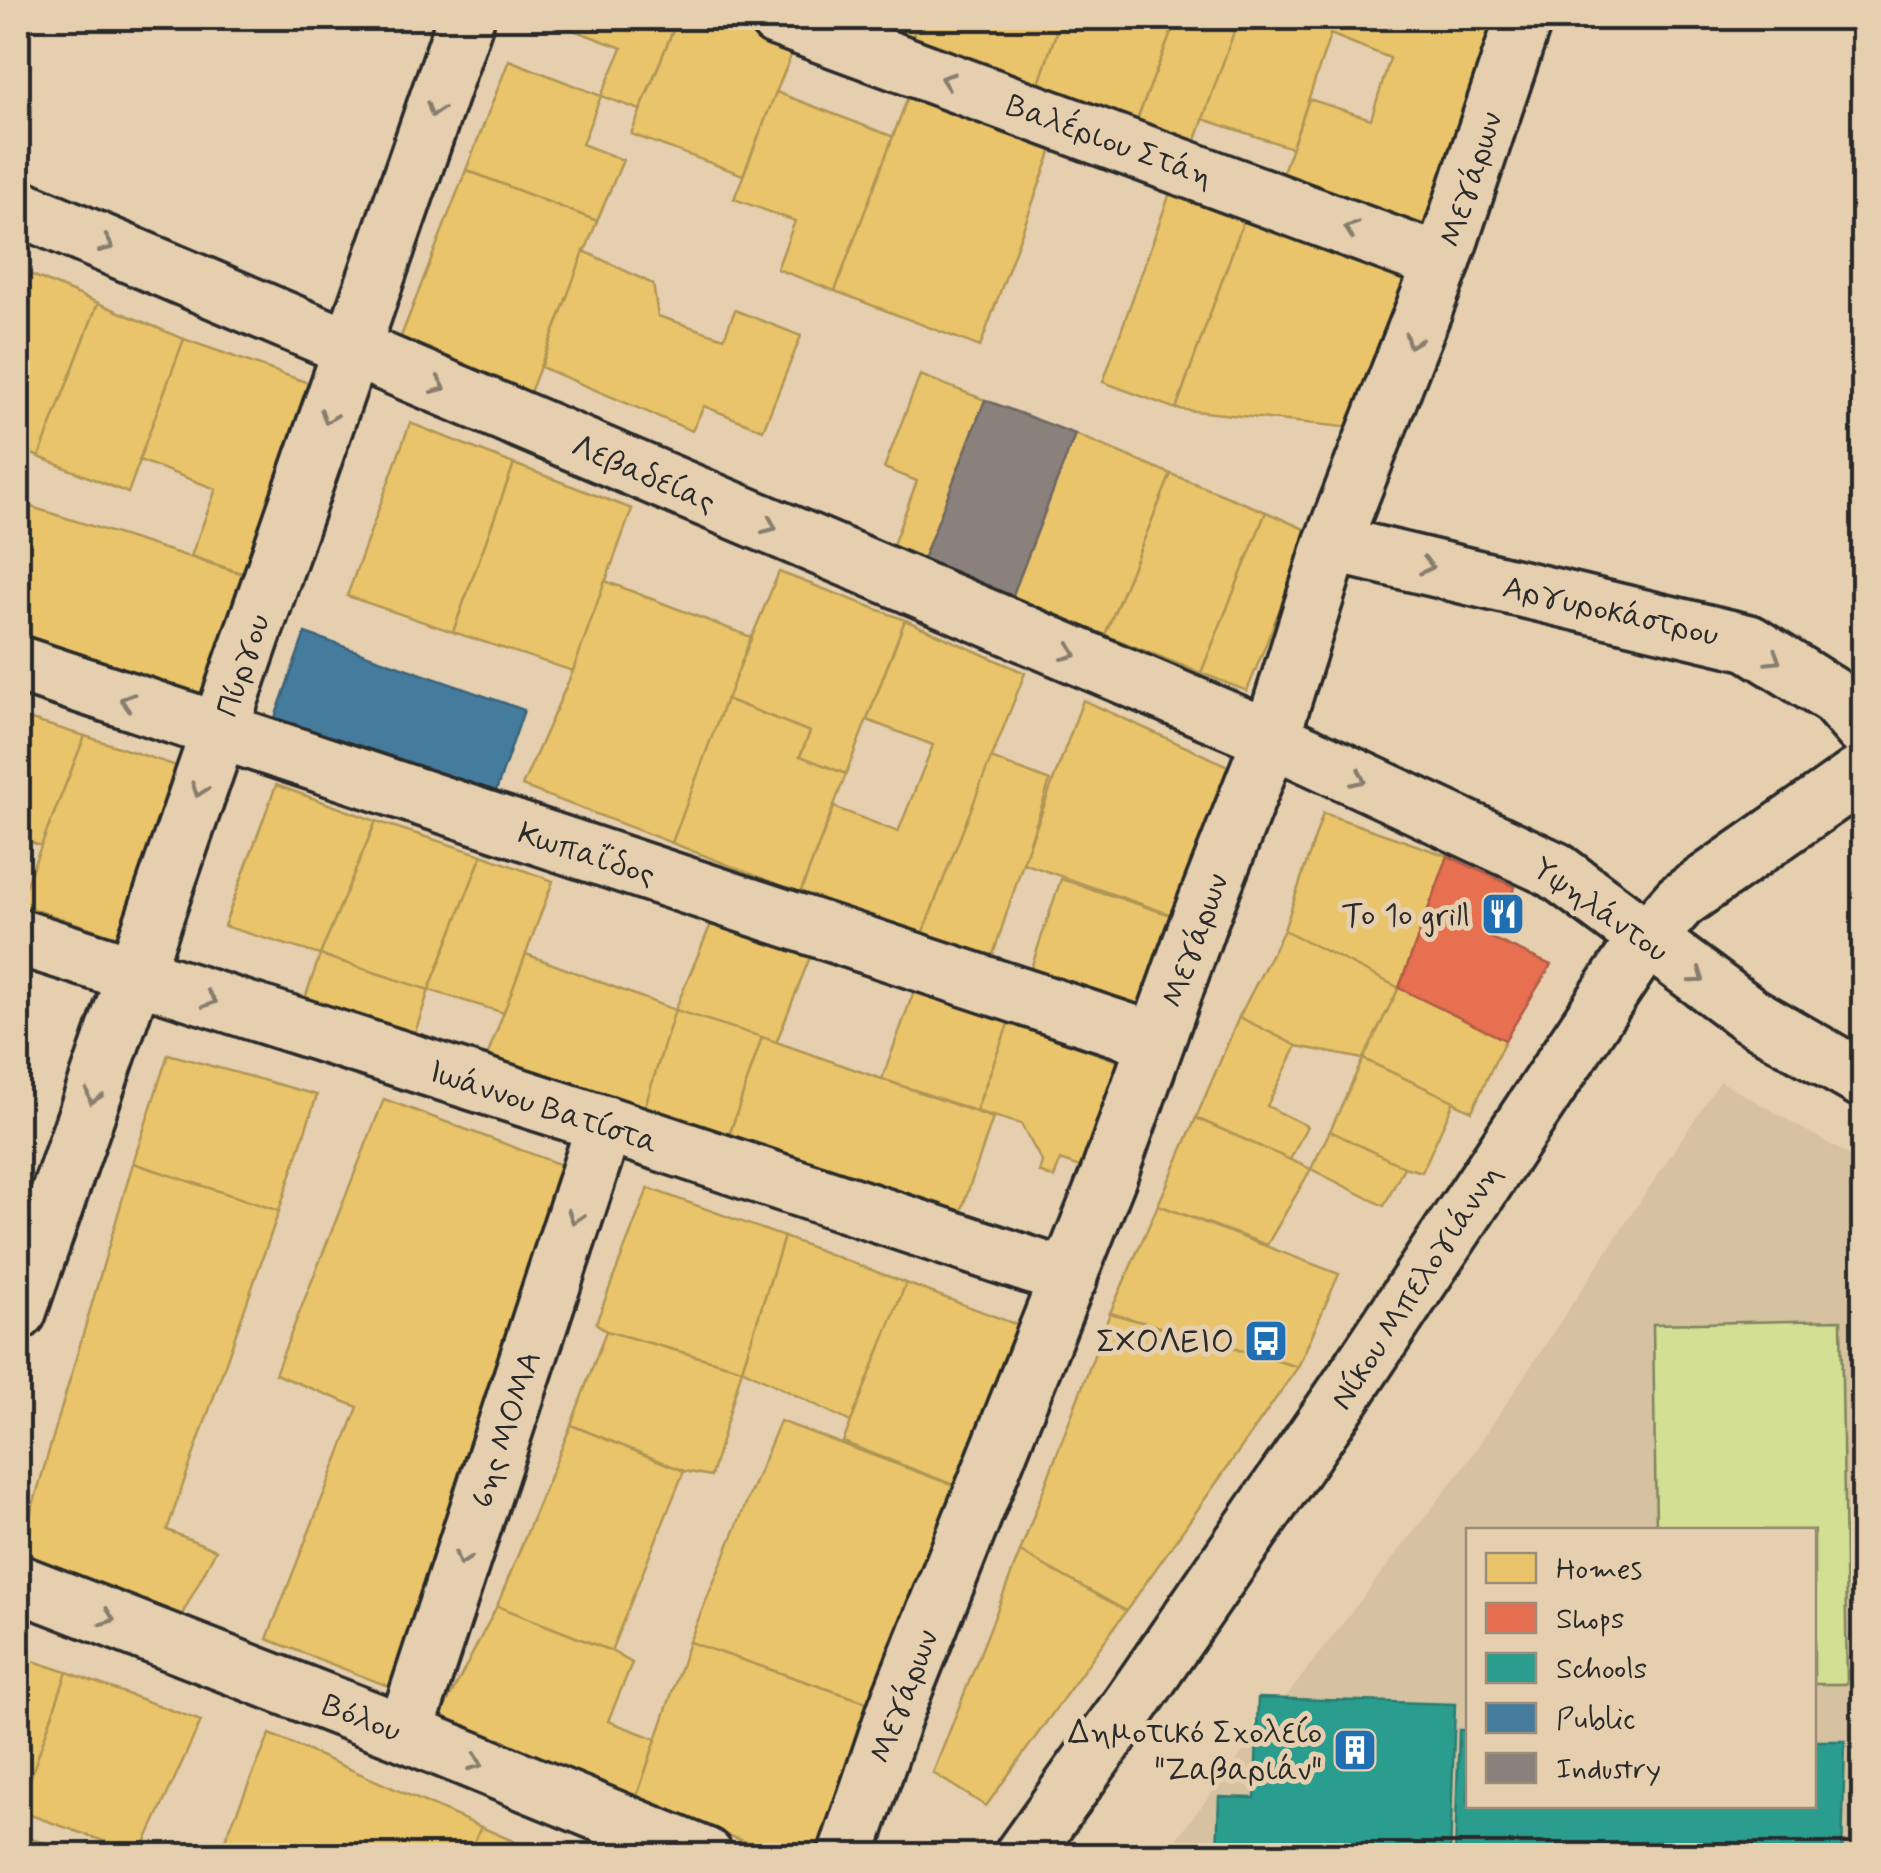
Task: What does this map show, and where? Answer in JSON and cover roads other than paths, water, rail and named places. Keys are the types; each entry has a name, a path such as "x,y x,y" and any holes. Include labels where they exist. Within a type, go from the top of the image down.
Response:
{"street":[{"name":"Πύργου","path":"18,1312 466,18"},
{"name":"Βαλέριου Στάη","path":"777,18 1442,263"},
{"name":"Μεγάρων","path":"846,1856 895,1712 1069,1278 1270,738 1332,544 1442,263 1524,18"},
{"name":"Λεβαδείας","path":"18,208 1270,738"},
{"name":"Αργυροκάστρου","path":"1332,544 1749,643 1836,698 1864,730"},
{"name":"Κωπαΐδος","path":"18,664 1156,1041"},
{"name":"Υψηλάντου","path":"1270,738 1555,870 1750,1015 1864,1080"},
{"name":"Νίκου Μπελογιάννη","path":"1022,1856 1345,1392 1646,938 1680,901 1864,772"},
{"name":"Ιωάννου Βατίστα","path":"18,937 605,1124 1069,1278"},
{"name":"6ης ΜΟΜΑ","path":"405,1734 605,1124"},
{"name":"Βόλου","path":"18,1583 705,1856"}],"place":[{"name":"Το 1ο grill","path":"1503,914"},
{"name":"ΣΧΟΛΕΙΟ","path":"1266,1341"},
{"name":"Δημοτικό Σχολείο \"Ζαβαριάν\"","path":"1355,1750"}]}
